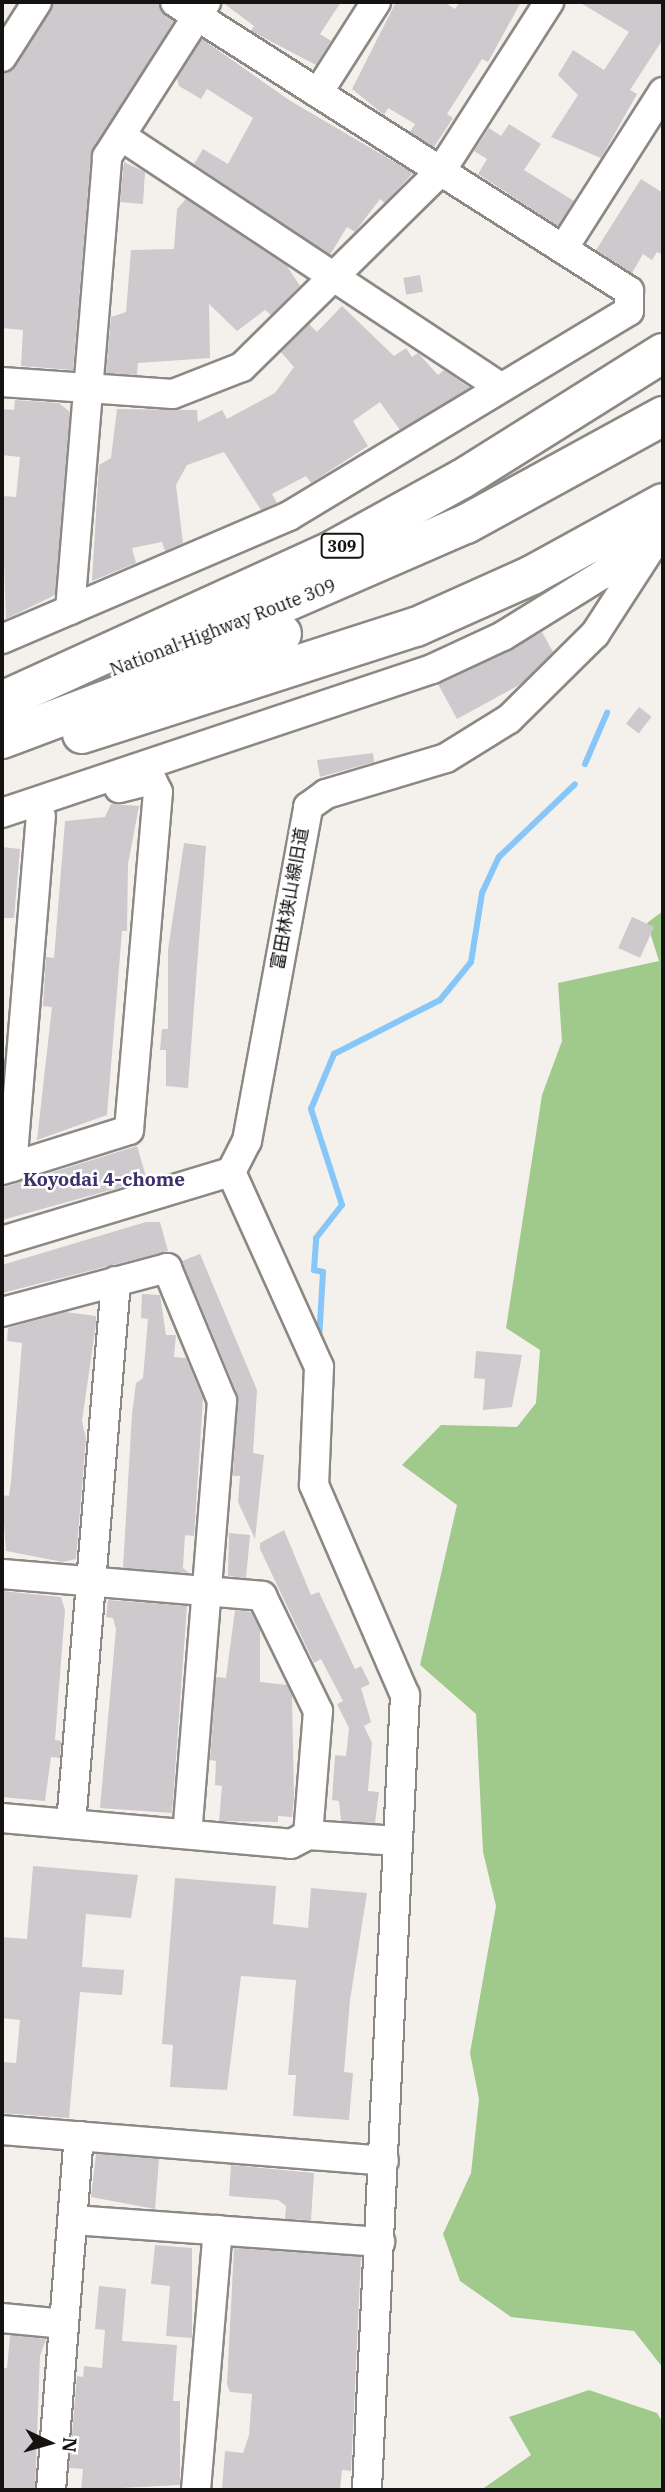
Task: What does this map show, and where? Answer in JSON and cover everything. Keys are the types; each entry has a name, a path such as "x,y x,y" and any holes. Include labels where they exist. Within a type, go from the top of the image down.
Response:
{"highway":[{"name":"309","path":"2,701 335,549 462,479 663,353"},
{"name":"National Highway Route 309","path":"2,712 324,590 654,437"},
{"name":"National Highway Route 309","path":"2,739 307,624 654,437"},
{"path":"2,760 416,627 532,575 663,503"}],"street":[{"path":"2,57 37,2"},
{"path":"318,93 376,2"},
{"path":"2,382 173,394 206,386 270,343 441,171 549,2"},
{"path":"2,639 70,610 289,516 498,386 629,311 629,291 318,93 193,7 107,157 70,610"},
{"path":"563,249 663,92"},
{"path":"121,136 338,275 498,386"},
{"path":"2,813 432,669 503,636 603,575 663,526"},
{"name":"富田林狭山線旧道","path":"231,1171 247,1142 308,807 326,794 446,758 509,719 595,634 663,526"},
{"path":"2,830 137,781 156,784 130,1130 7,1168 41,816"},
{"path":"2,1241 231,1171 318,1367 314,1485 405,1695 367,2490"},
{"path":"2,1312 167,1268 222,1401 187,1833"},
{"path":"71,1824 116,1281"},
{"path":"2,1574 262,1596 318,1711 308,1835"},
{"path":"2,1818 291,1844 308,1835 398,1841"},
{"path":"2,2130 384,2161"},
{"path":"51,2490 79,2136"},
{"path":"73,2220 380,2242"},
{"path":"196,2490 218,2230"},
{"path":"2,2318 64,2323"}],"green space":[{"path":"663,911 663,2368 634,2331 511,2317 460,2281 443,2234 471,2173 479,2099 470,2053 496,1906 483,1852 476,1714 420,1665 457,1505 402,1465 441,1425 517,1427 536,1403 540,1350 506,1328 542,1095 562,1041 558,983 659,961 647,923"},
{"path":"589,2390 657,2413 663,2423 663,2490 481,2490 531,2455 509,2417"}],"building":[{"path":"53,2 156,2 174,21 91,155 73,370 21,366 23,330 2,328 2,74 16,66"},
{"path":"222,2 341,2 320,34 331,41 316,65 251,31 254,26"},
{"path":"396,2 444,2 455,9 460,2 521,2 488,62 482,59 447,114 453,118 434,147 410,132 415,124 388,108 384,115 352,89"},
{"path":"579,2 663,2 663,39 630,90 637,94 601,158 551,137 578,95 558,75 573,50 604,70 629,32"},
{"path":"202,39 289,100 413,173 385,203 380,199 355,232 347,227 330,255 194,164 203,149 228,164 253,118 207,89 201,99 179,86 177,78"},
{"path":"509,124 541,144 524,170 574,201 558,226 478,174 487,159 474,151 489,128 501,136"},
{"path":"124,162 145,172 143,204 120,202"},
{"path":"641,179 663,193 663,255 657,252 652,260 643,254 632,273 596,250"},
{"path":"186,199 287,266 300,286 271,315 265,310 237,331 209,304 210,358 138,363 137,375 106,373 111,317 126,312 131,250 174,249 177,209"},
{"path":"420,275 423,292 406,295 403,278"},
{"path":"342,306 394,356 406,348 412,357 418,353 438,375 444,370 470,388 400,430 380,402 353,421 368,446 311,483 306,476 272,494 277,503 261,510 224,452 187,465 176,485 183,543 165,551 162,542 132,548 136,563 92,581 99,465 111,458 117,409 197,410 198,422 222,410 227,419 275,393 294,367 281,352 309,324 317,332"},
{"path":"15,400 59,403 70,412 55,595 6,619 2,496 16,497 20,457 2,455 2,409 14,410"},
{"path":"542,632 553,652 521,684 457,719 438,684"},
{"path":"639,707 652,717 639,733 626,724"},
{"path":"373,753 374,762 320,777 317,760"},
{"path":"111,804 139,806 128,864 127,931 122,931 107,1115 37,1140 52,1007 43,1006 46,957 54,958 65,821 105,817"},
{"path":"184,843 206,846 188,1088 166,1086 166,1050 160,1050 162,1029 168,1029 168,950"},
{"path":"2,847 20,849 14,918 2,918"},
{"path":"632,917 654,927 640,958 618,948"},
{"path":"137,1146 147,1180 2,1220 2,1188"},
{"path":"146,1222 160,1222 168,1251 2,1293 2,1265"},
{"path":"200,1254 257,1390 253,1453 264,1455 255,1539 238,1502 240,1476 233,1476 238,1395 182,1261"},
{"path":"142,1294 160,1295 166,1335 176,1335 174,1357 186,1358 203,1399 194,1536 185,1535 183,1568 189,1573 123,1568 132,1414 136,1383 143,1378 148,1319 141,1318"},
{"path":"65,1312 96,1316 96,1324 82,1421 86,1438 76,1559 63,1562 6,1551 2,1495 9,1496 11,1481 22,1343 7,1341 8,1328"},
{"path":"476,1351 522,1355 512,1407 483,1410 485,1379 474,1378"},
{"path":"284,1530 311,1595 319,1592 355,1669 361,1666 370,1684 361,1688 371,1722 364,1726 372,1743 368,1791 379,1792 375,1823 341,1821 339,1801 332,1800 335,1755 346,1756 349,1728 337,1704 343,1701 321,1659 314,1663 260,1549 260,1543"},
{"path":"229,1533 250,1535 246,1578 228,1576"},
{"path":"2,1591 61,1597 65,1610 55,1740 61,1741 60,1758 51,1757 45,1801 2,1797"},
{"path":"108,1600 187,1606 172,1813 100,1808 116,1629 113,1618 106,1617"},
{"path":"235,1610 251,1612 260,1629 260,1682 287,1685 292,1696 292,1817 278,1816 278,1822 219,1821 222,1786 215,1785 216,1761 210,1760 216,1677 226,1678"},
{"path":"33,1866 138,1875 131,1918 86,1914 82,1967 124,1970 122,1995 80,1992 69,2118 2,2113 2,2062 16,2063 20,2020 2,2018 3,1937 27,1939"},
{"path":"175,1878 276,1886 273,1924 308,1928 311,1888 367,1893 350,2000 344,2072 353,2073 349,2120 293,2116 296,2075 288,2075 296,1980 241,1976 227,2090 170,2087 173,2045 162,2044"},
{"path":"96,2154 159,2159 155,2209 91,2197"},
{"path":"231,2165 314,2173 311,2220 285,2219 286,2206 278,2200 229,2196"},
{"path":"155,2245 192,2248 192,2338 166,2336 170,2286 151,2284"},
{"path":"234,2248 361,2257 351,2471 342,2470 340,2490 222,2490 225,2451 243,2453 249,2435 252,2394 230,2392 227,2384"},
{"path":"99,2286 126,2289 122,2341 177,2345 173,2401 180,2401 180,2485 81,2490 83,2469 69,2468 77,2376 83,2377 84,2366 102,2368 105,2330 95,2329"},
{"path":"10,2335 46,2339 40,2356 35,2490 2,2490 2,2368 7,2368"}],"waterway":[{"path":"585,764 607,713"},
{"path":"319,1340 323,1272 314,1270 316,1238 342,1205 311,1109 334,1054 440,1000 471,962 482,893 499,857 575,784"}],"district":[{"name":"Koyodai 4-chome","path":"104,1180"}]}
